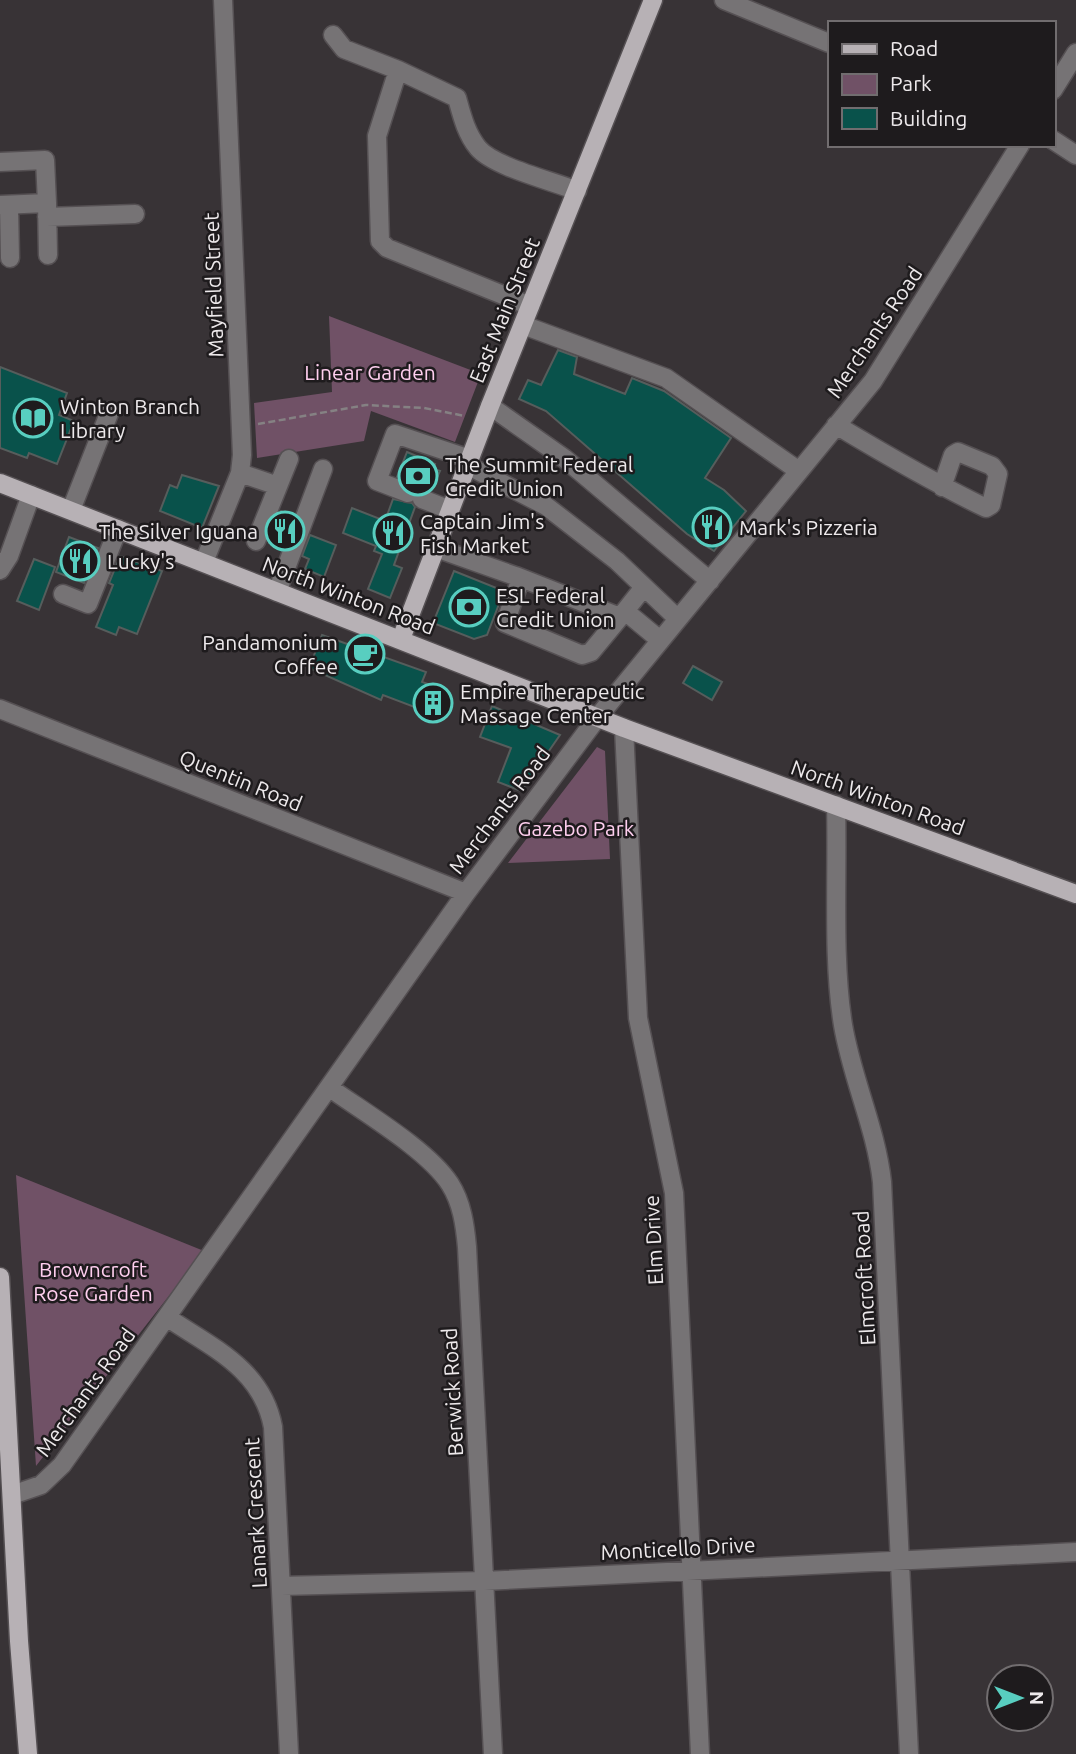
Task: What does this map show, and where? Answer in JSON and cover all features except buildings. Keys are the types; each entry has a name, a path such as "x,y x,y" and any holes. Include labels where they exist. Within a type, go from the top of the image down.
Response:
{"main road":[{"name":"East Main Street","path":"401,639 490,405 653,0"},
{"name":"North Winton Road","path":"0,483 597,718 1076,894"},
{"path":"0,1277 29,1754"}],"street":[{"name":"Mayfield Street","path":"204,562 240,473 242,426 223,0"},
{"path":"724,0 828,43"},
{"path":"333,35 344,49 398,70 457,98 464,125 480,150 500,162 577,191"},
{"path":"1055,87 1076,53"},
{"path":"398,70 377,136 380,241 387,248 530,306"},
{"path":"1055,141 1076,155"},
{"name":"Merchants Road","path":"12,1495 34,1489 55,1472 168,1318 466,893 597,718 873,381 1019,147"},
{"path":"0,162 45,160 48,255"},
{"path":"10,258 4,205 135,214"},
{"path":"523,325 666,378 799,471"},
{"path":"490,405 564,458 710,581"},
{"path":"71,510 110,411"},
{"path":"836,425 942,487"},
{"path":"450,510 377,481 395,433 469,462 546,506 617,561 678,619"},
{"path":"256,541 289,459"},
{"path":"277,592 324,469"},
{"path":"240,473 278,486"},
{"path":"0,570 9,556 31,495"},
{"path":"63,594 88,604 118,529"},
{"path":"436,548 622,614 660,640"},
{"path":"516,576 520,581 505,623 582,655 591,652 644,587"},
{"name":"Quentin Road","path":"0,709 466,893"},
{"name":"Elm Drive","path":"624,728 638,1018 674,1193 700,1754"},
{"name":"Elmcroft Road","path":"836,805 840,1002 849,1057 875,1140 882,1182 909,1754"},
{"name":"Berwick Road","path":"330,1088 433,1165 449,1184 462,1212 467,1247 493,1754"},
{"name":"Lanark Crescent","path":"168,1318 251,1376 267,1400 273,1427 289,1754"},
{"name":"Monticello Drive","path":"281,1586 484,1581 1076,1552"}],"path":[{"path":"251,426 366,405 412,407 465,415"}],"green space":[{"name":"Linear Garden","path":"329,316 481,374 455,442 371,411 364,441 257,458 254,403 332,392"},
{"name":"Gazebo Park","path":"597,747 605,751 610,859 508,863"},
{"name":"Browncroft Rose Garden","path":"16,1175 204,1251 36,1466"}],"place":[{"name":"Winton Branch Library","path":"33,418"},
{"name":"The Summit Federal Credit Union","path":"418,476"},
{"name":"Mark's Pizzeria","path":"712,527"},
{"name":"The Silver Iguana","path":"285,531"},
{"name":"Captain Jim's Fish Market","path":"393,533"},
{"name":"Lucky's","path":"80,561"},
{"name":"ESL Federal Credit Union","path":"469,607"},
{"name":"Pandamonium Coffee","path":"365,654"},
{"name":"Empire Therapeutic Massage Center","path":"433,703"}]}
